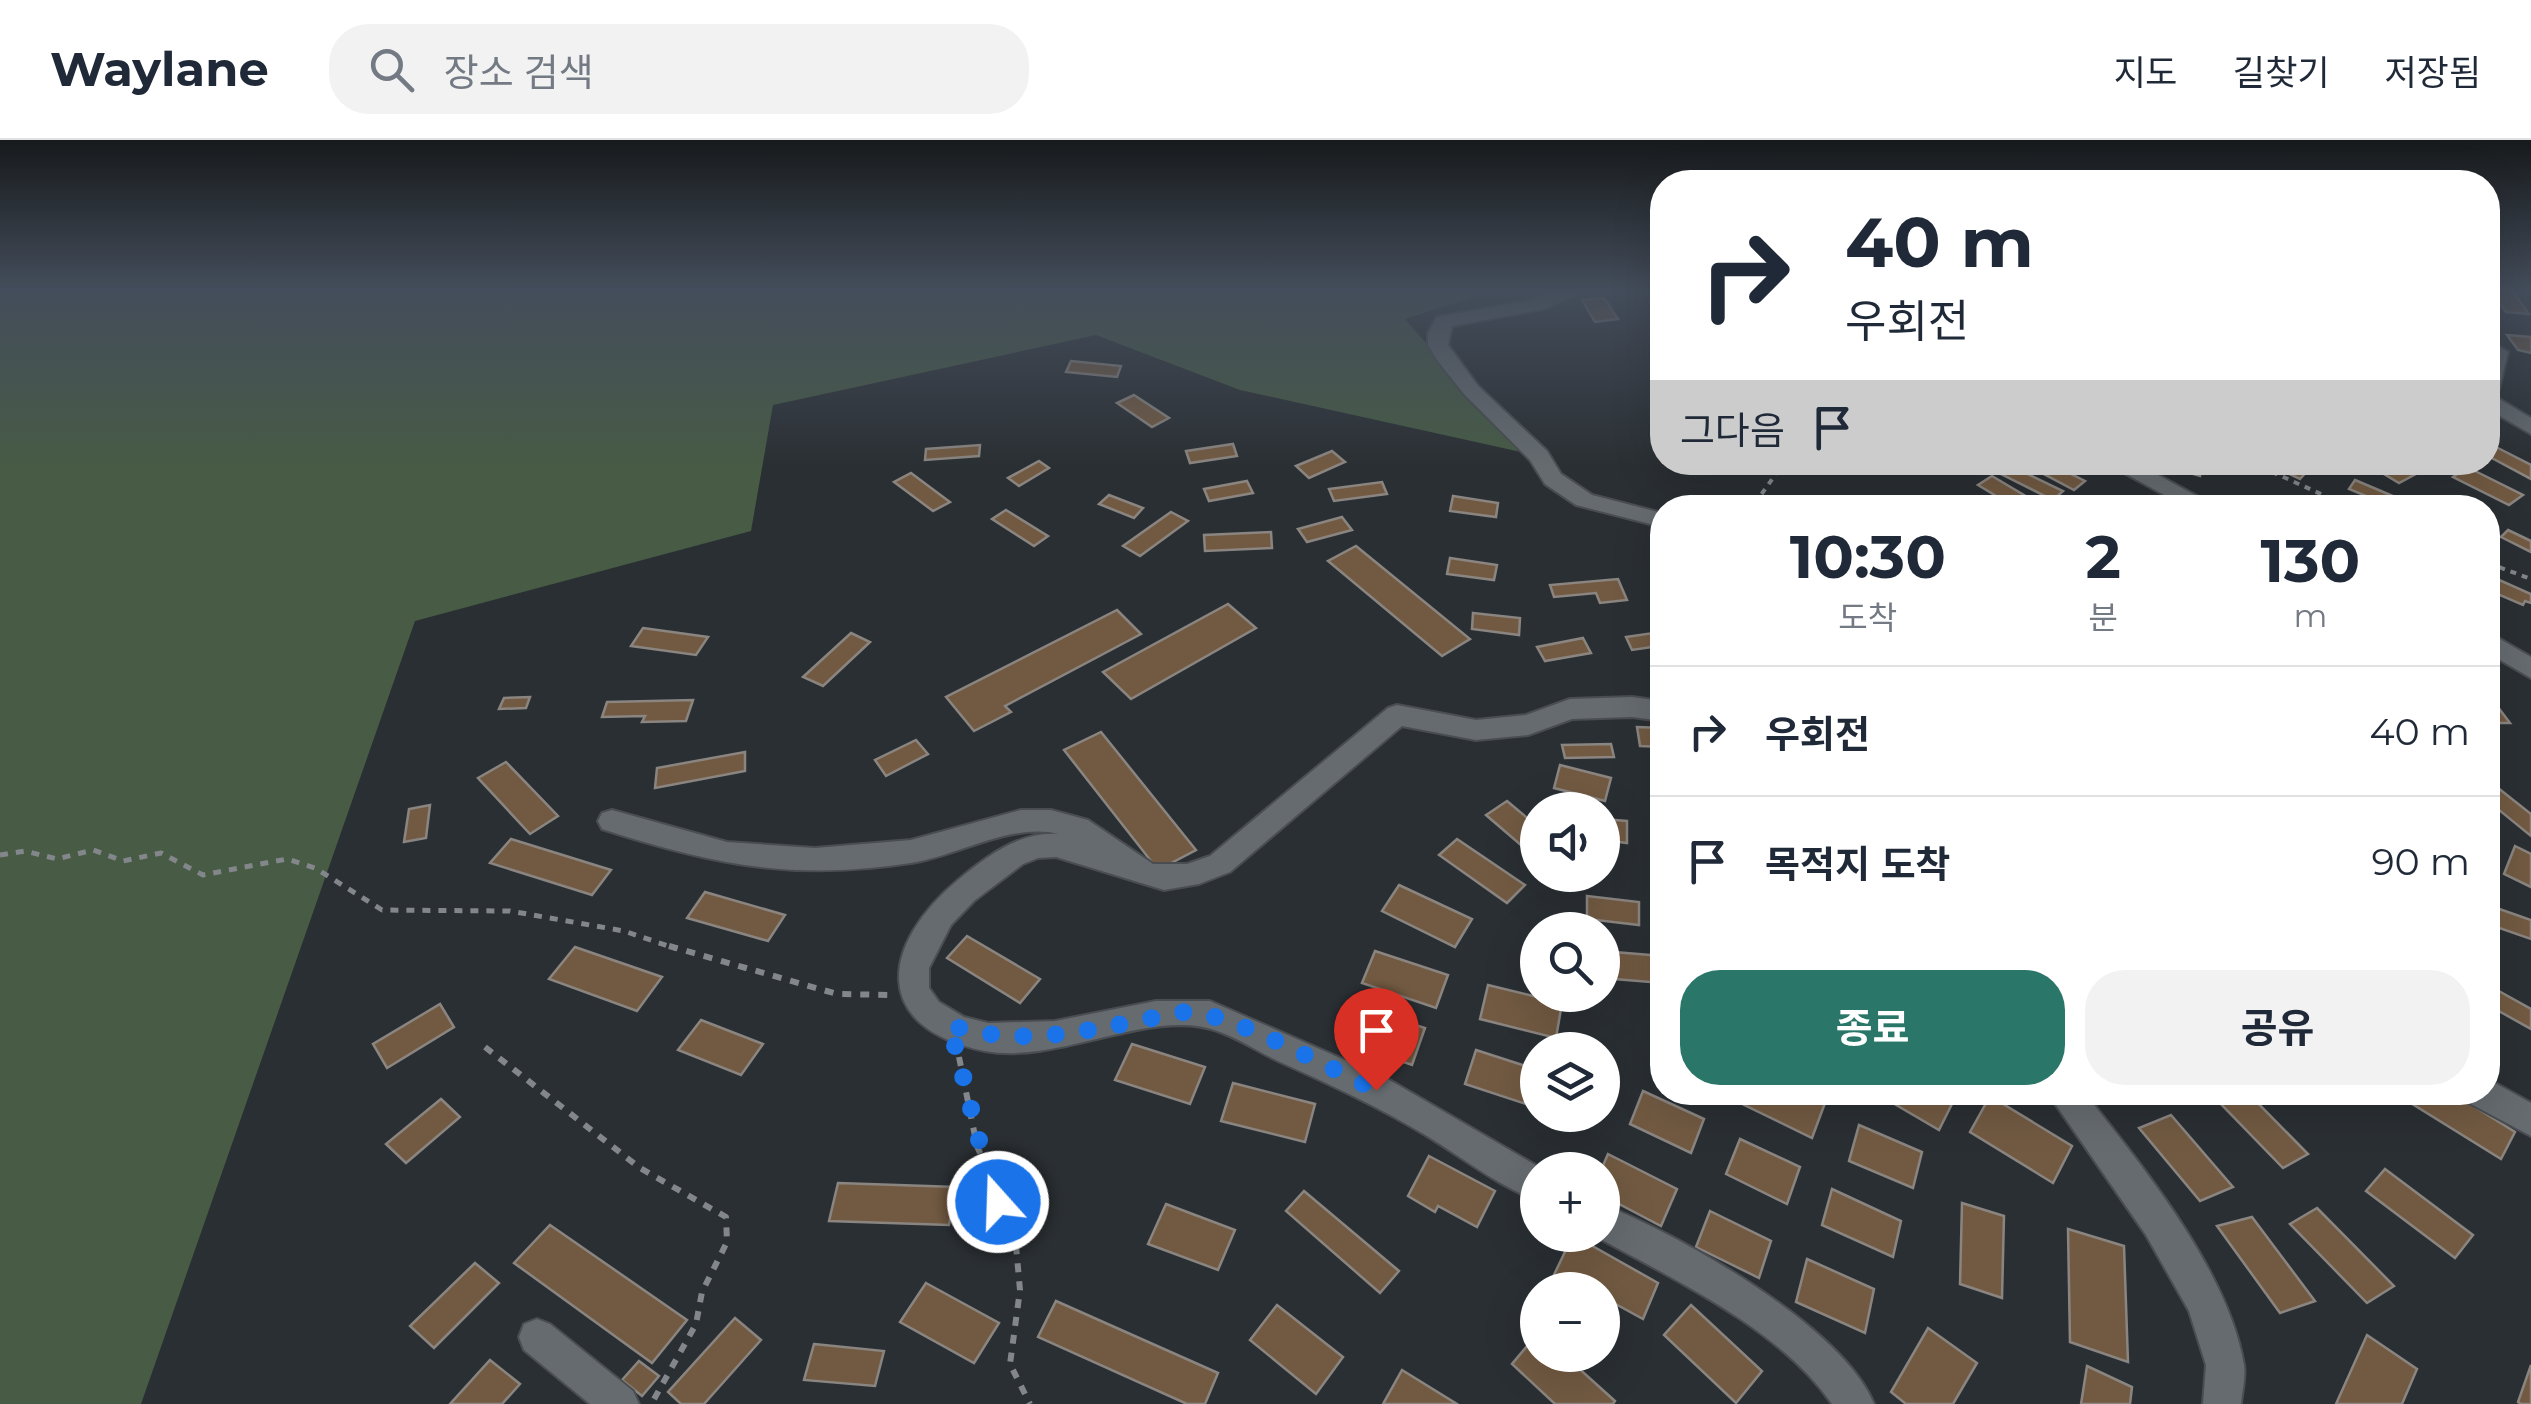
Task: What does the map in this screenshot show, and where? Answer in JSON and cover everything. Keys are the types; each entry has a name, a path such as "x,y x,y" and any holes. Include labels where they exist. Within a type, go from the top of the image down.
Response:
{"street":[{"path":"1441,349 1471,390 1539,456 1552,479 1584,500 1650,517"},
{"path":"2500,408 2531,428"},
{"path":"2141,475 2182,495"},
{"path":"2500,649 2531,669"},
{"path":"1520,1174 1376,1090 1227,1019 1186,1012 1060,1036 977,1034 929,1013 912,996 910,970 929,932 963,892 997,866 1036,846 1072,848 1127,865 1152,878 1188,879 1220,864 1397,715 1476,730 1528,725 1570,709 1650,709"},
{"path":"612,821 744,856 827,858 935,848 1019,822 1048,820 1084,828 1107,843 1127,865"},
{"path":"2500,1103 2531,1121"},
{"path":"2072,1105 2104,1144 2208,1308 2226,1368 2222,1404"},
{"path":"1620,1231 1792,1334 1855,1404"},
{"path":"536,1337 620,1404"}],"path":[{"path":"2279,475 2323,495"},
{"path":"2500,567 2531,579"},
{"path":"0,855 25,851 57,859 92,850 123,861 161,853 203,875 287,860 315,868 382,910 510,911 624,931 717,962 838,994 912,996"},
{"path":"949,1025 967,1084 977,1146 1015,1235 1020,1290 1010,1364 1030,1404"},
{"path":"486,1047 640,1168 726,1217 728,1242 702,1292 696,1324 652,1404"}],"green space":[{"path":"0,349 1031,349 773,405 751,531 415,621 141,1404 0,1404"},
{"path":"1133,349 1431,349 1521,452 1240,390"}],"building":[{"path":"1071,361 1121,366 1117,377 1066,372"},
{"path":"1134,395 1169,418 1152,427 1117,403"},
{"path":"1233,444 1237,456 1190,463 1186,451"},
{"path":"980,445 979,456 925,460 926,449"},
{"path":"2500,449 2531,465 2531,479 2500,462"},
{"path":"1332,451 1345,462 1309,478 1296,466"},
{"path":"1039,461 1049,468 1019,486 1008,478"},
{"path":"911,473 950,502 933,511 894,482"},
{"path":"2003,475 2030,475 2063,491 2059,495 2043,495"},
{"path":"2046,475 2073,475 2085,481 2074,490"},
{"path":"2386,475 2414,475 2399,483"},
{"path":"2483,475 2523,495 2509,505 2500,500 2500,495 2489,495 2453,477"},
{"path":"1992,476 2024,495 1995,495 1978,485"},
{"path":"2355,480 2390,495 2364,495 2349,489"},
{"path":"1247,481 1253,493 1209,501 1204,489"},
{"path":"1382,482 1387,494 1334,501 1329,489"},
{"path":"1109,495 1143,508 1134,518 1099,504"},
{"path":"1453,496 1498,503 1496,517 1450,511"},
{"path":"1006,510 1048,536 1034,546 992,519"},
{"path":"1171,512 1188,521 1140,556 1123,546"},
{"path":"1342,517 1352,530 1307,542 1298,529"},
{"path":"2508,530 2531,541 2531,552 2501,537"},
{"path":"1271,532 1272,548 1205,551 1204,535"},
{"path":"1356,546 1470,639 1442,656 1328,561"},
{"path":"1450,558 1497,565 1494,580 1447,574"},
{"path":"1618,579 1627,600 1600,603 1596,593 1554,597 1550,585"},
{"path":"2500,580 2531,594 2531,603 2525,601 2523,605 2500,595"},
{"path":"1228,604 1256,628 1131,699 1103,672"},
{"path":"1117,610 1141,634 1005,706 1011,712 974,731 946,697"},
{"path":"1473,613 1520,618 1519,635 1472,629"},
{"path":"643,628 708,637 696,655 631,646"},
{"path":"851,633 870,642 823,686 803,677"},
{"path":"1650,633 1650,647 1632,650 1626,637"},
{"path":"1583,638 1591,653 1545,661 1537,647"},
{"path":"530,697 526,708 499,709 504,698"},
{"path":"693,700 686,721 642,722 645,716 602,717 607,702"},
{"path":"2500,710 2510,723 2500,723"},
{"path":"1637,727 1650,728 1650,746 1640,746"},
{"path":"1101,732 1196,850 1158,870 1064,750"},
{"path":"916,740 928,754 886,776 875,760"},
{"path":"1611,744 1614,757 1565,758 1562,745"},
{"path":"745,752 745,771 655,788 657,768"},
{"path":"506,762 558,816 530,834 478,778"},
{"path":"1560,765 1611,778 1607,792 1554,788"},
{"path":"2500,789 2531,814 2531,836 2500,811"},
{"path":"1507,801 1520,812 1520,844 1486,815"},
{"path":"430,805 426,838 404,842 409,809"},
{"path":"1620,820 1627,821 1627,843 1620,842"},
{"path":"511,839 611,870 592,895 490,863"},
{"path":"1457,839 1520,882 1520,890 1507,903 1439,855"},
{"path":"2515,846 2531,854 2531,887 2504,874"},
{"path":"1399,885 1472,919 1455,947 1382,911"},
{"path":"705,892 785,915 768,941 687,918"},
{"path":"1587,896 1639,902 1639,925 1620,923 1620,912 1587,912"},
{"path":"2500,909 2531,920 2531,939 2500,928"},
{"path":"967,936 1040,979 1020,1003 947,958"},
{"path":"575,947 662,977 637,1011 549,979"},
{"path":"1375,951 1448,975 1436,1008 1362,983"},
{"path":"1620,952 1650,955 1650,982 1620,980"},
{"path":"1488,985 1520,993 1520,1012 1560,1012 1557,1032 1532,1032 1480,1019"},
{"path":"2500,992 2531,1009 2531,1029 2500,1012"},
{"path":"440,1004 454,1027 387,1068 373,1044"},
{"path":"1351,1004 1425,1028 1412,1065 1337,1039"},
{"path":"701,1020 763,1044 741,1075 678,1050"},
{"path":"1132,1044 1205,1067 1190,1104 1115,1080"},
{"path":"1476,1050 1520,1064 1520,1102 1465,1084"},
{"path":"1233,1083 1315,1104 1305,1142 1221,1121"},
{"path":"1643,1091 1650,1094 1650,1105 1674,1105 1704,1119 1691,1153 1630,1124"},
{"path":"441,1099 460,1117 406,1163 386,1144"},
{"path":"1744,1105 1824,1105 1812,1138"},
{"path":"1896,1105 1952,1105 1939,1130"},
{"path":"1985,1105 2005,1105 2072,1146 2053,1183 1970,1132"},
{"path":"2222,1105 2260,1105 2308,1154 2283,1168"},
{"path":"2414,1105 2472,1105 2515,1132 2501,1159"},
{"path":"2171,1115 2233,1187 2200,1201 2139,1128"},
{"path":"1859,1125 1922,1152 1913,1188 1849,1161"},
{"path":"1740,1139 1800,1167 1787,1204 1726,1174"},
{"path":"1429,1156 1495,1191 1477,1227 1438,1206 1435,1212 1408,1196"},
{"path":"1620,1160 1677,1189 1661,1226 1620,1204"},
{"path":"2385,1169 2473,1235 2455,1258 2366,1191"},
{"path":"838,1183 956,1187 949,1225 829,1221"},
{"path":"1832,1189 1901,1221 1893,1257 1822,1225"},
{"path":"1304,1191 1399,1271 1380,1293 1286,1211"},
{"path":"1962,1203 2004,1216 2002,1298 1960,1284"},
{"path":"1166,1204 1235,1230 1218,1270 1148,1244"},
{"path":"2317,1208 2394,1286 2367,1303 2290,1224"},
{"path":"1710,1211 1771,1241 1759,1278 1696,1247"},
{"path":"2252,1217 2315,1301 2280,1313 2217,1226"},
{"path":"550,1225 687,1320 652,1363 514,1263"},
{"path":"2068,1229 2124,1246 2128,1362 2070,1342"},
{"path":"1565,1252 1603,1252 1658,1283 1643,1319 1620,1306 1620,1272 1555,1272"},
{"path":"1807,1259 1874,1289 1865,1333 1796,1302"},
{"path":"475,1263 499,1283 434,1348 410,1326"},
{"path":"926,1283 999,1323 974,1363 900,1322"},
{"path":"1056,1301 1218,1373 1205,1404 1187,1404 1038,1337"},
{"path":"1277,1305 1343,1357 1316,1394 1250,1340"},
{"path":"1691,1305 1762,1371 1736,1403 1664,1335"},
{"path":"735,1318 761,1340 704,1404 681,1404 668,1392"},
{"path":"1928,1328 1977,1363 1953,1404 1906,1404 1891,1392"},
{"path":"2367,1335 2417,1369 2402,1404 2336,1404"},
{"path":"814,1344 884,1351 875,1386 804,1380"},
{"path":"1520,1354 1520,1371 1512,1364"},
{"path":"490,1360 520,1384 502,1404 450,1404"},
{"path":"639,1361 659,1376 642,1396 622,1380"},
{"path":"2531,1365 2531,1404 2521,1404 2518,1402"},
{"path":"2087,1366 2132,1387 2130,1404 2081,1404"},
{"path":"1402,1370 1457,1404 1383,1404"},
{"path":"1521,1372 1583,1372 1615,1401 1613,1404 1555,1404"}],"route":[{"path":"998,1202 977,1146 967,1084 949,1025 977,1034 1060,1036 1186,1012 1227,1019 1376,1090"}]}
